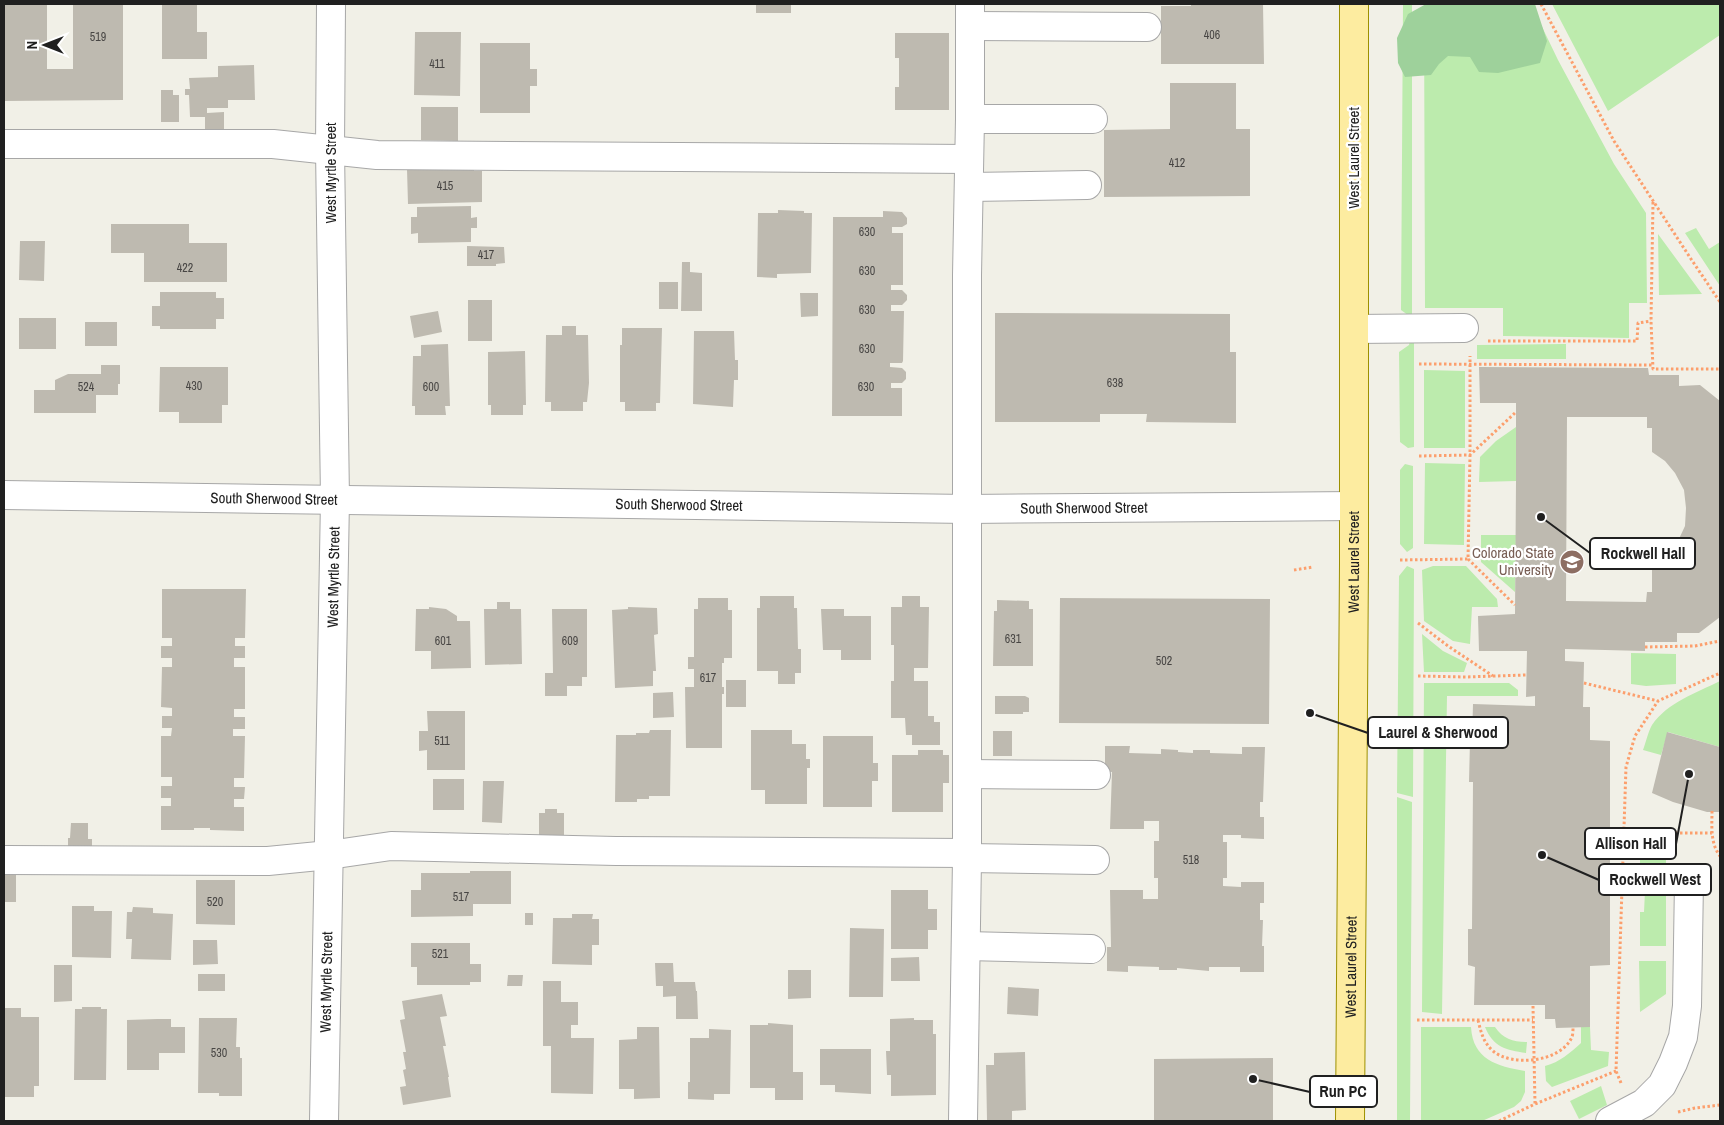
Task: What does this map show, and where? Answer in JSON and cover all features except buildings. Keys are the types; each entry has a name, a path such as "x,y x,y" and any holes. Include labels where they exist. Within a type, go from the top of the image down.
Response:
{"main road":[{"name":"West Laurel Street","path":"1350,1121 1354,506 1354,4"}],"street":[{"name":"West Myrtle Street","path":"324,1121 335,498 330,149 331,4"},
{"path":"963,1121 967,856 967,275 970,15 1147,27"},
{"path":"970,119 1093,119"},
{"path":"4,144 273,144 377,155 969,159"},
{"path":"969,187 1087,185"},
{"path":"1354,329 1472,339"},
{"name":"South Sherwood Street","path":"4,495 967,508 1354,506"},
{"path":"967,774 1096,774"},
{"path":"4,860 268,861 391,846 1095,860"},
{"path":"1621,1116 1644,1103 1662,1085 1682,1037 1687,1006 1689,881"},
{"path":"966,946 1091,948"}],"path":[{"path":"1541,4 1614,141 1720,302"},
{"path":"1653,201 1651,321 1653,369 1720,369"},
{"path":"1468,559 1470,364 1472,339 1637,341 1638,323 1651,321"},
{"path":"1419,364 1652,365"},
{"path":"1420,456 1470,455 1516,412"},
{"path":"1400,560 1468,559 1515,605"},
{"path":"1294,570 1314,567"},
{"path":"1418,623 1493,676"},
{"path":"1645,647 1695,646 1720,641"},
{"path":"1621,1116 1616,1071 1626,833 1626,767 1634,736 1658,701 1720,673"},
{"path":"1418,676 1526,675"},
{"path":"1584,682 1658,701"},
{"path":"1712,811 1712,833 1715,849 1720,856"},
{"path":"1626,833 1712,833"},
{"path":"1533,1006 1535,1104"},
{"path":"1417,1020 1533,1020"},
{"path":"1478,1020 1483,1039 1494,1052 1511,1059 1534,1060 1552,1056 1565,1048 1572,1038 1574,1028"},
{"path":"1499,1121 1616,1071"},
{"path":"1669,1114 1720,1105"}],"green space":[{"path":"1403,4 1412,4 1412,318 1401,310"},
{"path":"1424,4 1531,4 1558,60 1614,164 1646,213 1647,303 1629,303 1629,338 1503,336 1503,308 1425,308"},
{"path":"1426,4 1535,4 1547,41 1540,63 1498,73 1479,72 1470,57 1448,56 1431,75 1405,77 1398,63 1397,38 1408,14"},
{"path":"1552,4 1720,4 1720,35 1608,111"},
{"path":"1696,228 1709,249 1720,242 1720,286 1685,233"},
{"path":"1658,234 1702,294 1659,295"},
{"path":"1410,340 1414,340 1414,447 1408,448 1400,442 1399,352 1409,345"},
{"path":"1566,344 1566,359 1477,359 1477,345"},
{"path":"1424,370 1465,371 1465,448 1424,448"},
{"path":"1516,427 1516,481 1479,482 1480,457 1496,441"},
{"path":"1425,463 1465,464 1464,545 1424,544"},
{"path":"1405,464 1413,466 1413,548 1407,552 1400,544 1400,470"},
{"path":"1481,535 1516,535 1515,592 1481,562"},
{"path":"1407,566 1414,569 1413,797 1397,793 1399,576"},
{"path":"1433,566 1466,566 1497,599 1498,607 1472,607 1470,644 1453,641 1424,621 1422,570"},
{"path":"1422,634 1443,651 1467,663 1464,672 1424,672"},
{"path":"1631,653 1676,654 1676,684 1646,686 1631,684"},
{"path":"1720,681 1720,747 1668,732 1661,755 1643,750 1652,725 1666,710 1683,699"},
{"path":"1424,683 1509,683 1518,690 1518,696 1447,696 1442,1014 1422,1012"},
{"path":"1397,797 1412,802 1410,1121 1397,1121"},
{"path":"1640,838 1664,840 1666,850 1666,946 1640,946 1640,912 1644,912 1646,870 1640,870"},
{"path":"1639,961 1666,961 1666,994 1640,1012"},
{"path":"1421,1027 1471,1027 1476,1047 1488,1060 1505,1067 1525,1071 1525,1092 1521,1101 1514,1107 1482,1121 1421,1121"},
{"path":"1485,1027 1495,1027 1509,1039 1527,1042 1526,1053 1506,1049 1496,1043"},
{"path":"1581,1027 1590,1027 1591,1050 1609,1052 1608,1066 1552,1087 1546,1081 1545,1066 1560,1060 1581,1043"},
{"path":"1601,1086 1607,1105 1579,1119 1570,1101"}],"place":[{"name":"Rockwell Hall","path":"1541,517"},
{"name":"Colorado State University","path":"1572,562"},
{"name":"Laurel & Sherwood","path":"1310,713"},
{"name":"Allison Hall","path":"1689,774"},
{"name":"Rockwell West","path":"1542,855"},
{"name":"Run PC","path":"1253,1079"}]}
